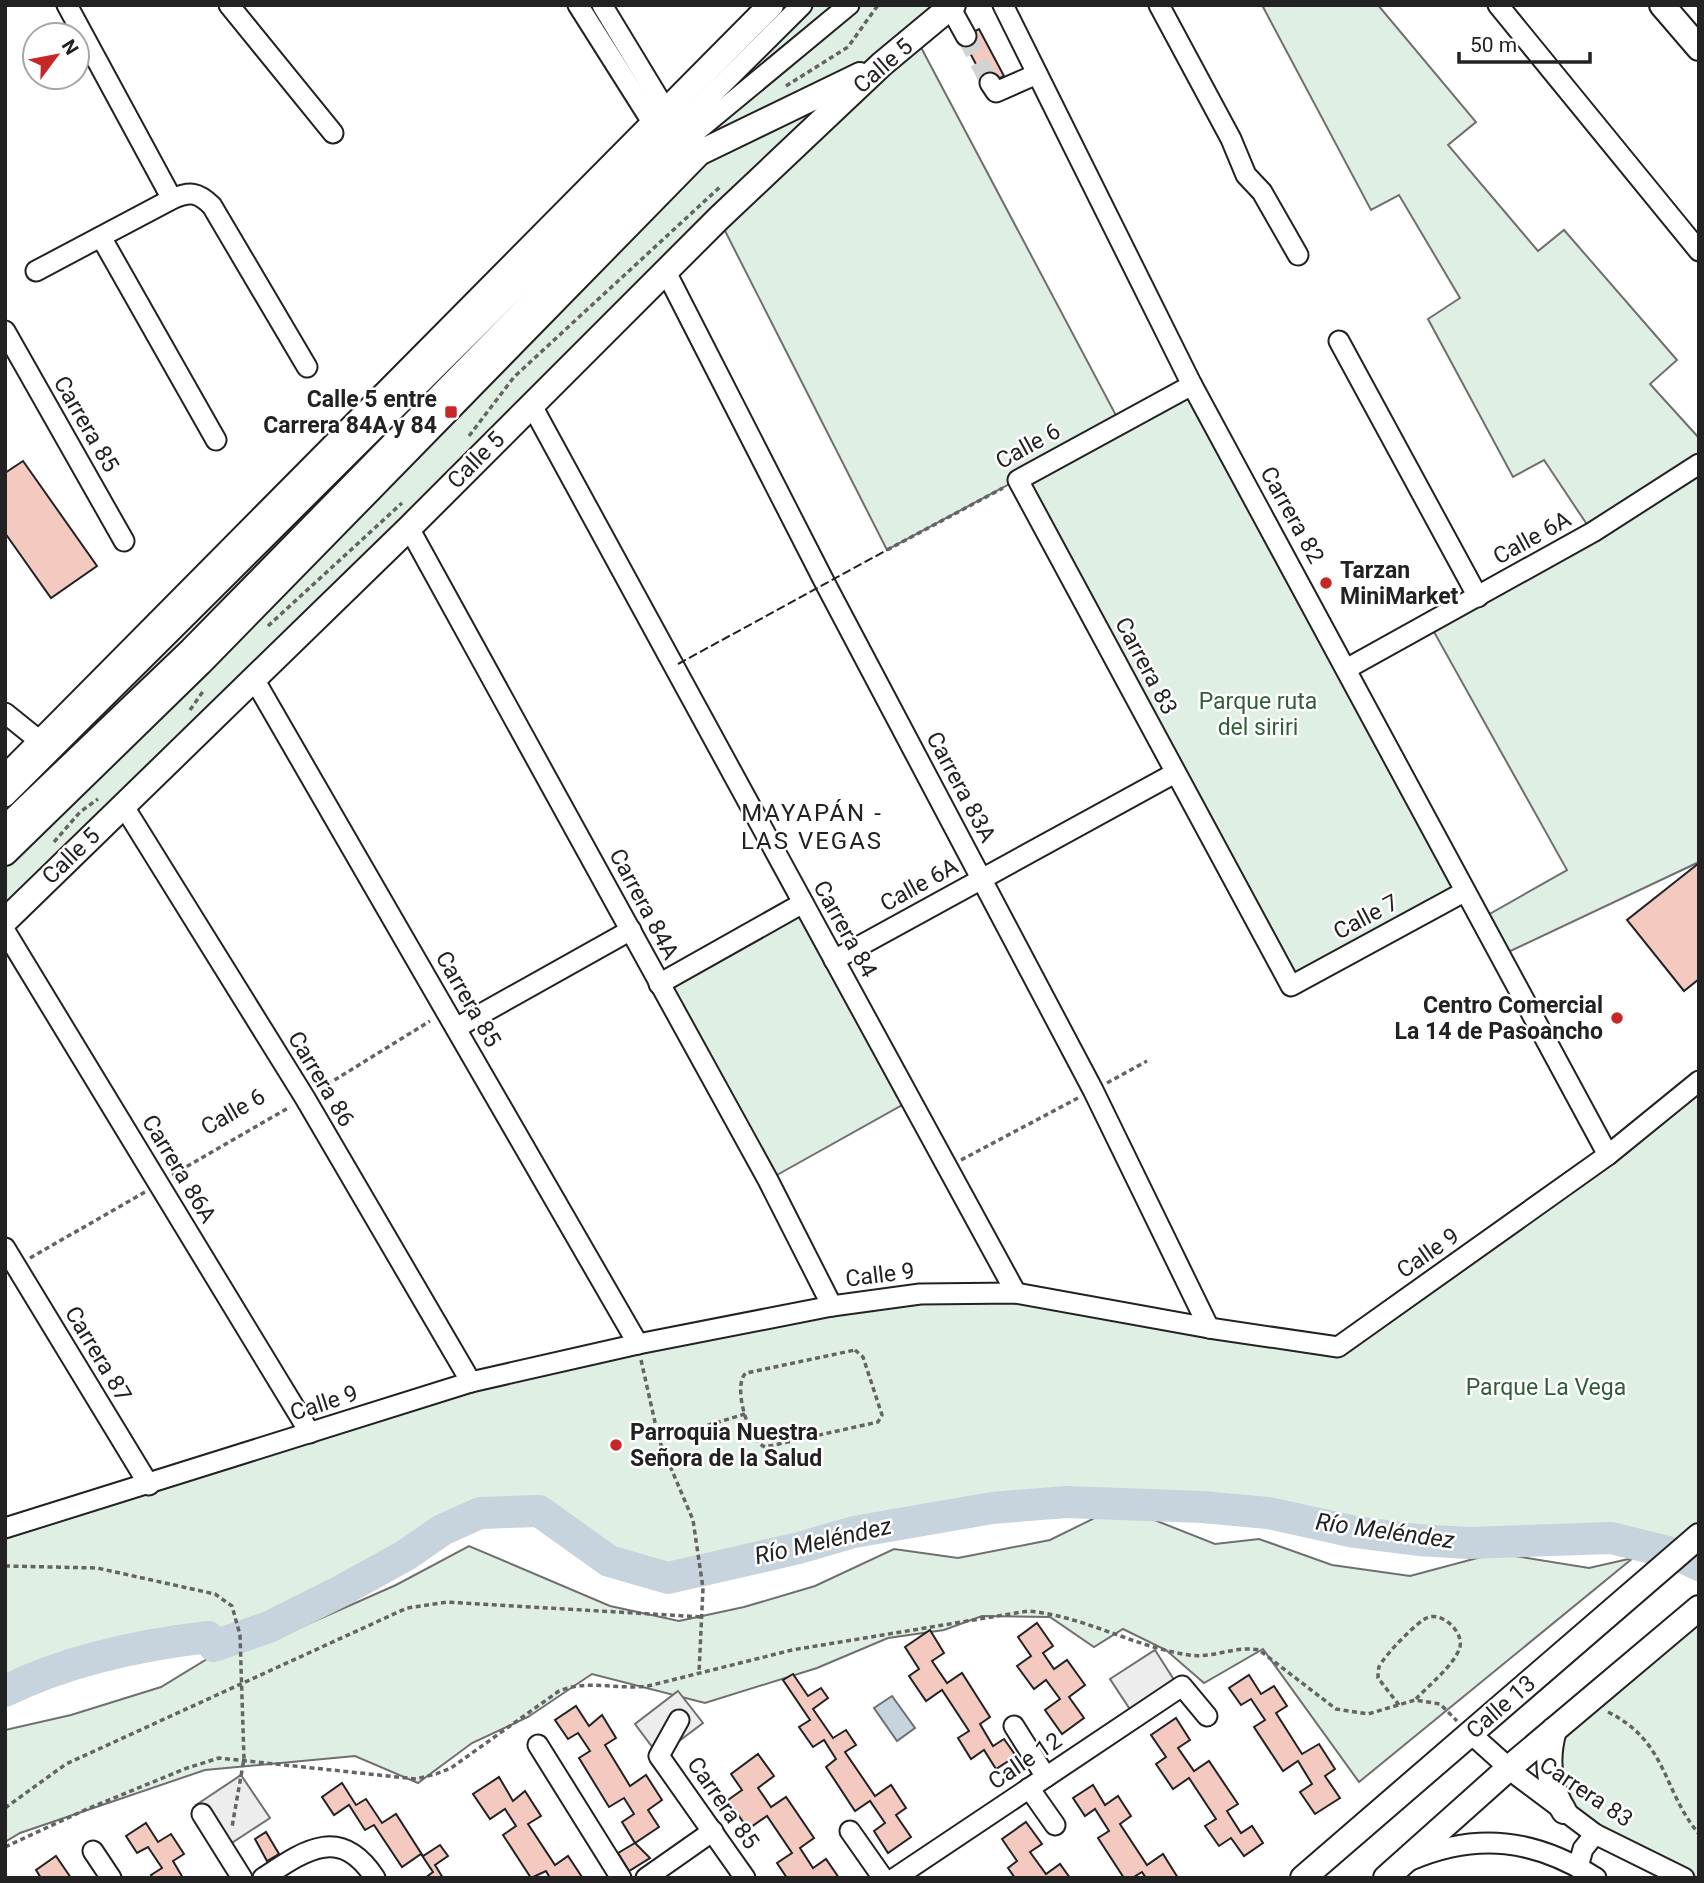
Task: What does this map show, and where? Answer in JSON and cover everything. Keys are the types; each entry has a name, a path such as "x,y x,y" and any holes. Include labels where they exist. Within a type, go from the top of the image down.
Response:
{"main road":[{"path":"5,853 200,663 673,134 771,5"},
{"path":"1662,5 1699,48"},
{"name":"Calle 5","path":"5,921 113,801 254,679 666,272 882,64 951,6"},
{"path":"5,778 673,134 882,64"},
{"name":"Calle 13","path":"1303,1878 1464,1728 1699,1536"},
{"path":"1393,1871 1509,1768 1699,1608"},
{"path":"1554,1730 1549,1752 1550,1776 1564,1811"}],"street":[{"path":"67,5 172,199"},
{"path":"229,5 334,133"},
{"path":"578,5 673,134"},
{"path":"603,5 673,134"},
{"path":"5,797 802,5"},
{"path":"5,825 199,638 673,134 698,130 849,5"},
{"name":"Carrera 82","path":"1003,5 1192,385 1348,668 1464,892 1608,1155"},
{"path":"1159,5 1231,139 1246,175 1262,192 1298,256"},
{"path":"1498,5 1692,228 1699,251"},
{"path":"951,6 966,36"},
{"path":"990,83 996,92 1037,74"},
{"path":"36,271 172,199 188,192 201,195 212,206 307,367"},
{"path":"100,237 216,440"},
{"name":"Carrera 83A","path":"666,272 826,585 1093,1090 1209,1328"},
{"name":"Carrera 85","path":"5,331 124,541"},
{"path":"1339,341 1478,597"},
{"name":"Calle 6","path":"1018,480 1192,385"},
{"name":"Carrera 84","path":"531,404 1016,1293"},
{"name":"Calle 6A","path":"1348,668 1593,532 1699,464"},
{"name":"Carrera 83","path":"1018,480 1291,986"},
{"name":"Carrera 84A","path":"409,528 768,1180 832,1306"},
{"name":"Carrera 85","path":"254,679 638,1344"},
{"path":"5,713 41,741"},
{"name":"Calle 6A","path":"834,960 1175,773"},
{"name":"Carrera 86","path":"113,801 305,1098 471,1382"},
{"name":"Calle 7","path":"1291,986 1464,892"},
{"path":"659,984 803,903"},
{"path":"456,1028 631,930"},
{"name":"Carrera 86A","path":"5,931 310,1433"},
{"name":"Calle 9","path":"5,1528 471,1382 638,1344 832,1306 920,1294 1016,1293 1209,1328 1338,1347 1608,1155 1699,1081"},
{"name":"Carrera 87","path":"5,1248 149,1485"},
{"name":"Calle 12","path":"895,1878 1182,1686 1207,1716"},
{"name":"Carrera 85","path":"679,1720 659,1756 745,1878"},
{"path":"1014,1726 1045,1777"},
{"name":"Carrera 83","path":"1464,1728 1509,1768 1595,1834 1684,1878"},
{"path":"538,1745 621,1878"},
{"path":"1029,1788 1055,1825"},
{"path":"202,1814 242,1878"},
{"path":"646,1878 713,1831"},
{"path":"850,1831 883,1878"},
{"path":"1578,1867 1583,1849 1595,1834"},
{"path":"1393,1871 1442,1848 1485,1842 1528,1848 1578,1867 1596,1878"},
{"path":"263,1878 306,1850 327,1845 349,1852 367,1865 375,1878"},
{"path":"93,1851 111,1878"}],"path":[{"path":"783,88 848,47 878,5"},
{"path":"465,442 514,377 704,198"},
{"name":"Calle 6","path":"887,550 1018,480"},
{"path":"264,630 406,499"},
{"path":"190,710 205,688"},
{"path":"46,852 80,812 113,801"},
{"name":"Calle 6","path":"16,1266 305,1098 447,1011"},
{"path":"947,1167 1147,1061"},
{"path":"638,1344 659,1440 692,1520 699,1553 703,1588 699,1674"},
{"path":"855,1350 863,1357 881,1415 873,1425 765,1447 752,1438 746,1414 739,1386 740,1377 746,1373 855,1350"},
{"path":"659,1440 746,1414"},
{"path":"5,1566 97,1568 215,1594 232,1606 240,1635 244,1759 225,1848"},
{"path":"5,1808 66,1764 407,1608 447,1602 702,1617"},
{"path":"5,1847 87,1808 219,1758 416,1779 451,1768 559,1691 573,1685 588,1684 624,1689 699,1674 792,1650 1028,1611 1058,1613 1134,1641 1191,1656 1243,1647 1259,1650 1336,1709 1368,1714 1416,1700 1440,1704 1464,1728"},
{"path":"1399,1705 1378,1678 1379,1667 1417,1623 1427,1617 1438,1616 1460,1632 1462,1642 1458,1654 1416,1700"},
{"path":"1606,1712 1621,1719 1651,1746 1662,1764 1685,1817 1699,1834"}],"green space":[{"name":"Parque ruta del siriri","path":"802,5 953,5 916,38 1120,423 1192,385 1464,892 1291,986 1013,482 887,550 719,219 5,921 5,797"},
{"path":"1262,5 1378,5 1476,122 1448,145 1538,251 1564,230 1677,360 1650,384 1699,438 1699,862 1502,955 1479,920 1567,870 1429,623 1592,532 1544,460 1513,477 1428,319 1460,298 1399,195 1371,210"},
{"path":"803,903 911,1100 768,1180 659,984"},
{"name":"Parque La Vega","path":"1699,1081 1699,1535 1676,1554 1611,1538 1468,1543 1418,1540 1355,1532 1268,1513 1202,1507 1066,1502 992,1508 854,1532 799,1548 668,1578 609,1561 539,1511 480,1513 442,1530 406,1555 269,1627 214,1646 208,1637 104,1655 29,1680 5,1691 5,1528 471,1382 832,1306 1016,1293 1338,1347"},
{"path":"1119,1506 1215,1544 1259,1539 1332,1565 1410,1576 1496,1553 1589,1568 1633,1558 1359,1782 1263,1649 1204,1683 1166,1650 1123,1629 1094,1647 1050,1617 982,1616 944,1630 888,1638 817,1668 705,1703 592,1674 528,1717 472,1743 418,1783 355,1756 205,1770 20,1833 5,1842 5,1730 71,1715 161,1687 217,1653 301,1627 396,1585 469,1546 610,1606 679,1621 744,1607 815,1586 894,1549 958,1558 1050,1540"},
{"path":"1699,1608 1699,1878 1684,1878 1564,1811 1552,1737"}],"shaded area":[{"path":"1155,1650 1183,1694 1139,1723 1110,1679"},
{"path":"678,1691 703,1723 659,1756 635,1724"},
{"path":"892,1696 915,1728 897,1741 874,1708"},
{"path":"241,1775 270,1818 224,1848 196,1805"}],"building":[{"path":"979,29 1004,76 987,85 962,38"},
{"path":"23,461 97,566 51,598 5,533 5,473"},
{"path":"1699,863 1699,979 1684,991 1627,920"},
{"path":"1037,1623 1053,1646 1043,1653 1054,1669 1067,1660 1085,1685 1069,1697 1084,1718 1062,1734 1045,1710 1060,1699 1046,1680 1034,1689 1017,1666 1031,1656 1018,1637"},
{"path":"930,1630 944,1653 932,1661 947,1683 962,1673 990,1717 980,1724 993,1746 1004,1739 1016,1756 996,1769 984,1750 971,1759 958,1738 969,1731 942,1690 926,1701 909,1676 919,1669 905,1647"},
{"path":"793,1674 808,1696 821,1688 828,1698 813,1709 833,1738 846,1730 856,1745 845,1752 875,1796 891,1785 906,1808 896,1815 911,1837 888,1853 874,1831 885,1823 870,1801 855,1811 826,1767 836,1759 824,1740 813,1747 799,1727 810,1720 783,1680"},
{"path":"1249,1675 1261,1694 1274,1686 1287,1706 1276,1713 1302,1754 1319,1744 1335,1769 1325,1776 1340,1798 1315,1814 1300,1792 1312,1784 1298,1761 1283,1771 1254,1727 1265,1720 1251,1699 1241,1705 1229,1688"},
{"path":"576,1706 589,1726 602,1715 616,1738 605,1745 630,1786 646,1775 662,1800 648,1810 659,1827 635,1843 622,1822 634,1814 624,1798 609,1807 579,1758 590,1751 578,1733 568,1739 555,1720"},
{"path":"1176,1718 1190,1740 1178,1748 1194,1771 1209,1761 1238,1804 1227,1811 1241,1833 1252,1826 1263,1843 1244,1856 1231,1838 1219,1846 1205,1826 1216,1819 1189,1778 1173,1789 1156,1764 1166,1757 1151,1735"},
{"path":"758,1754 774,1776 758,1788 771,1807 786,1797 814,1838 800,1848 813,1868 826,1859 839,1878 787,1878 777,1863 792,1853 767,1816 748,1829 728,1800 742,1790 731,1774"},
{"path":"499,1777 513,1801 525,1791 541,1816 528,1824 555,1865 568,1856 582,1877 550,1878 546,1871 531,1878 503,1835 516,1826 505,1809 490,1819 473,1794"},
{"path":"342,1783 356,1805 366,1799 382,1823 396,1814 423,1856 440,1845 448,1856 435,1865 443,1878 425,1878 433,1872 421,1854 402,1867 374,1825 365,1830 349,1805 334,1815 322,1797"},
{"path":"1093,1785 1105,1805 1118,1796 1131,1816 1120,1824 1147,1865 1163,1854 1178,1878 1146,1878 1142,1872 1132,1878 1124,1878 1098,1838 1109,1831 1095,1809 1085,1816 1073,1798"},
{"path":"1026,1822 1042,1844 1030,1852 1046,1874 1060,1864 1070,1878 1015,1878 1008,1868 1017,1861 1002,1839"},
{"path":"146,1823 158,1842 171,1834 184,1854 173,1861 183,1878 153,1878 151,1875 162,1868 148,1847 137,1853 126,1836"},
{"path":"266,1832 279,1854 267,1861 255,1839"},
{"path":"635,1843 650,1858 629,1871 618,1853"},
{"path":"56,1856 71,1878 41,1878 36,1870"}],"waterway":[{"name":"Río Meléndez","path":"5,1691 29,1680 104,1655 208,1637 214,1646 269,1627 406,1555 442,1530 480,1513 539,1511 609,1561 668,1578 799,1548 854,1532 992,1508 1066,1502 1202,1507 1268,1513 1355,1532 1418,1540 1468,1543 1611,1538 1676,1554 1699,1565"}],"tunnel":[{"path":"966,36 990,83"}],"fence":[{"path":"678,664 887,550"}],"place":[{"name":"Calle 5 entre Carrera 84A y 84","path":"451,412"},
{"name":"Tarzan MiniMarket","path":"1326,583"},
{"name":"Centro Comercial La 14 de Pasoancho","path":"1617,1018"},
{"name":"Parroquia Nuestra Señora de la Salud","path":"616,1445"}],"district":[{"name":"MAYAPÁN - LAS VEGAS","path":"812,827"}]}
